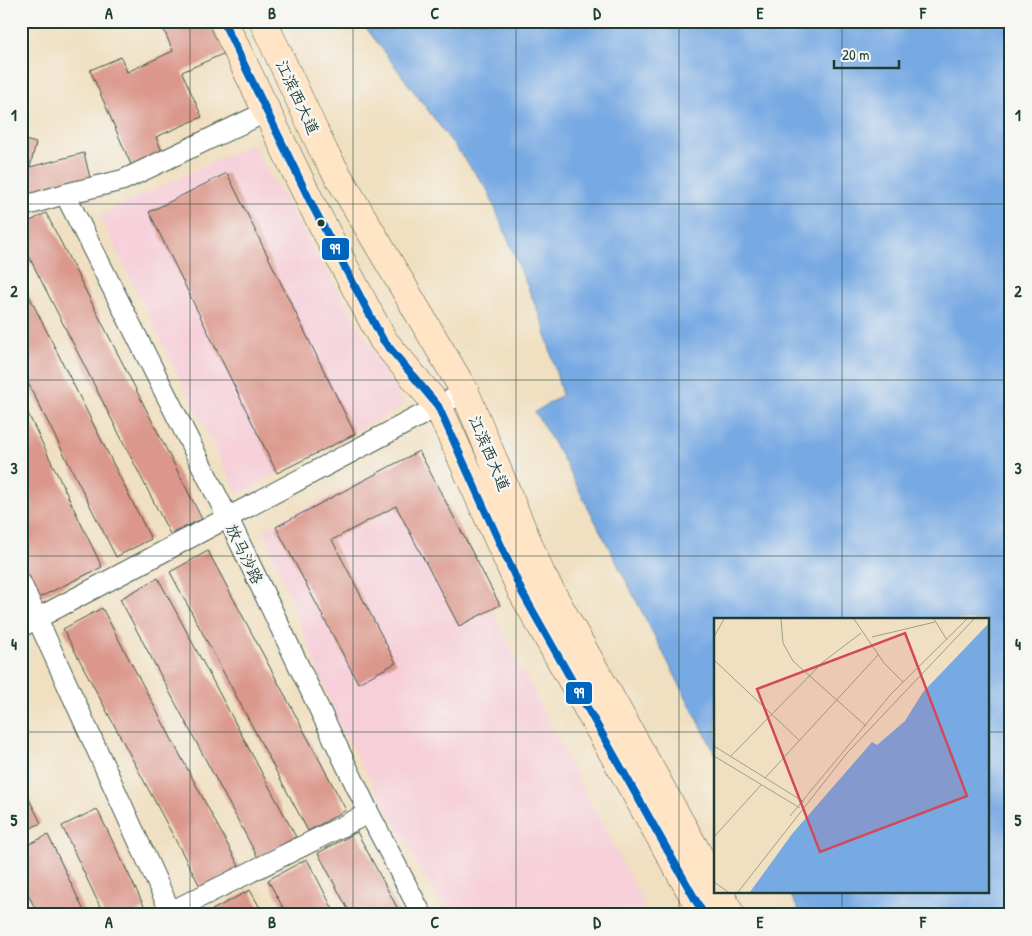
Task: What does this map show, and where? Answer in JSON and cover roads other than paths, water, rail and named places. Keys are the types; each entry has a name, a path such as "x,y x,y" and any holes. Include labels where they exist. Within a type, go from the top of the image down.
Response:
{"main road":[{"name":"江滨西大道","path":"223,21 312,205 383,340 438,406 522,592 720,905"},
{"name":"江滨西大道","path":"263,21 324,152 465,392 541,574 714,894"},
{"name":"江滨西大道","path":"714,894 720,905"}],"street":[{"path":"21,207 123,180 266,112"},
{"name":"放马沙路","path":"65,194 228,518 369,813 422,915"},
{"path":"29,622 465,392"},
{"path":"21,583 29,622 169,914 369,813"}],"water":[{"path":"361,21 1011,21 1011,915 801,915 790,894 990,894 990,618 714,618 714,751 562,457 535,412 562,395 543,324 487,189"}]}
